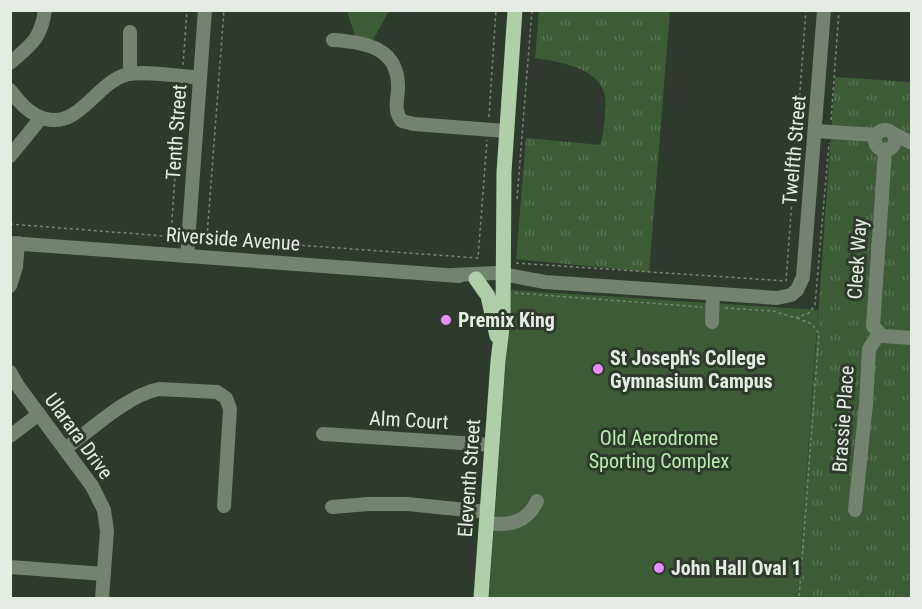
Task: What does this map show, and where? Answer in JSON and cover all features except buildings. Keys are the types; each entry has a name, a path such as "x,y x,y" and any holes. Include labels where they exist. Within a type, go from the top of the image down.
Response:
{"main road":[{"name":"Eleventh Street","path":"481,598 503,319 504,172 515,10"},
{"path":"476,279 488,296 497,339"},
{"name":"Eleventh Street","path":"498,361 497,339 504,280"}],"street":[{"path":"10,63 37,40 45,10"},
{"name":"Tenth Street","path":"187,256 205,10"},
{"name":"Twelfth Street","path":"797,290 803,277 822,136 824,10"},
{"path":"130,32 130,74"},
{"path":"333,40 365,43 387,56 398,78 397,113 402,121 414,124 506,131"},
{"path":"10,90 24,107 41,118 57,120 70,116 112,82 130,74 200,78"},
{"path":"10,156 41,118"},
{"path":"822,136 892,142"},
{"name":"Cleek Way","path":"879,334 872,323 892,142"},
{"path":"10,286 16,267 14,243"},
{"name":"Riverside Avenue","path":"14,243 504,280"},
{"name":"Riverside Avenue","path":"453,275 476,279 545,282 713,301 777,298 791,295 797,290"},
{"path":"712,322 713,301"},
{"path":"879,334 912,338"},
{"name":"Brassie Place","path":"855,510 869,349 879,334"},
{"name":"Ularara Drive","path":"10,372 92,486 104,510 107,531 102,598"},
{"path":"65,449 128,403 151,391 159,389 217,392 226,398 230,409 224,506"},
{"path":"10,436 39,414"},
{"name":"Alm Court","path":"323,435 492,445"},
{"path":"332,507 407,504 514,523 528,515 537,501"},
{"path":"10,567 104,573"}],"path":[{"path":"171,236 187,10"},
{"path":"207,238 224,10"},
{"path":"517,200 532,10"},
{"path":"799,598 819,334 812,324 773,311 713,301 504,280 514,263 786,281 806,10"},
{"path":"796,318 809,313 817,299 822,136 838,10"},
{"path":"10,225 478,258"}],"green space":[{"path":"347,11 389,11 373,40 355,36"},
{"path":"539,11 670,11 649,272 516,259 526,138 601,145 605,114 605,97 596,79 566,64 535,58"},
{"path":"835,77 911,82 911,598 798,598"},
{"name":"Old Aerodrome Sporting Complex","path":"511,290 818,310 798,598 489,598"}],"place":[{"name":"Premix King","path":"446,320"},
{"name":"St Joseph's College Gymnasium Campus","path":"598,369"},
{"name":"John Hall Oval 1","path":"659,568"}]}
